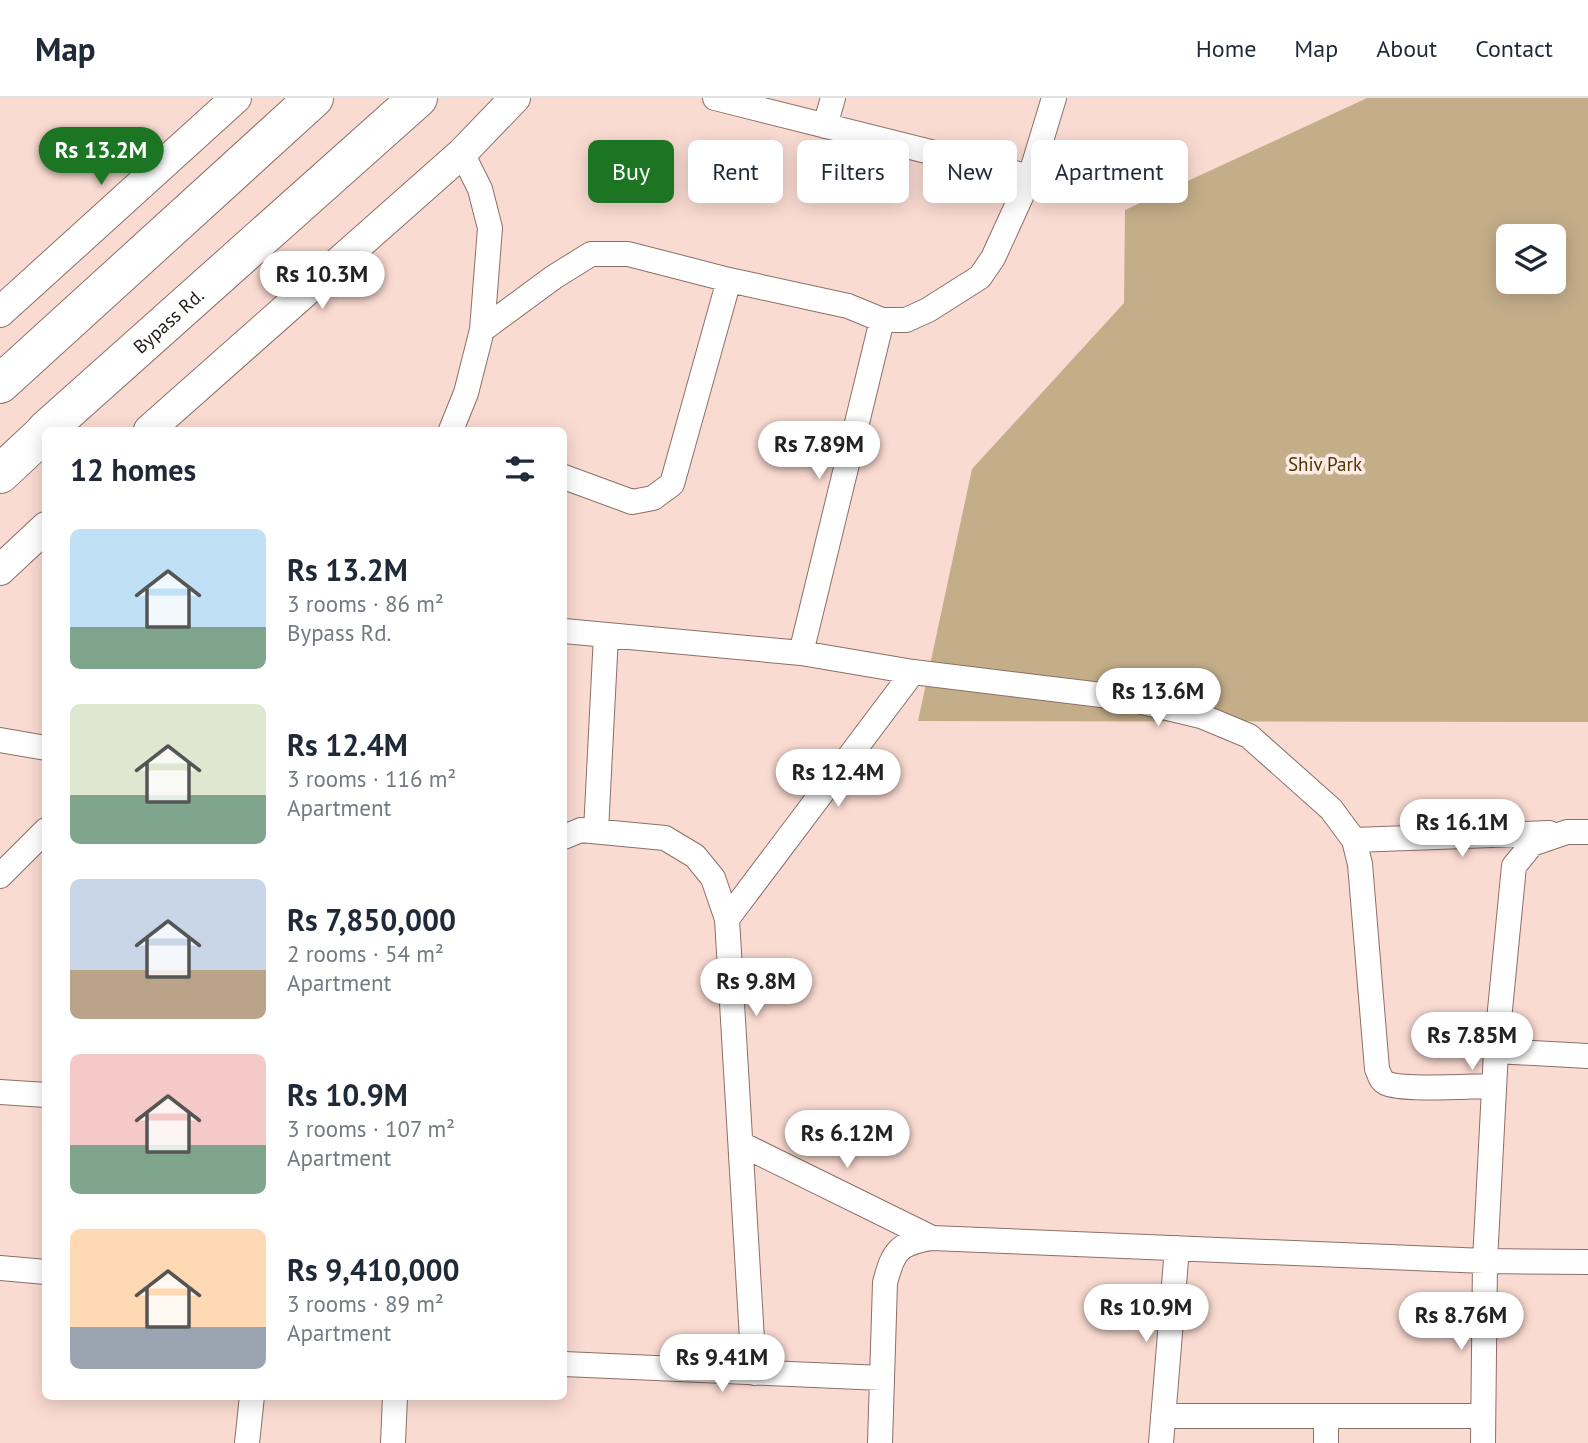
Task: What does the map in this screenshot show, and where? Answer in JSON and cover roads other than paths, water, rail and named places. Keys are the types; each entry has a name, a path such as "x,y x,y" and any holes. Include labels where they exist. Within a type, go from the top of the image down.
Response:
{"highway":[{"path":"0,384 314,98"},
{"name":"Bypass Rd.","path":"50,427 418,98"},
{"name":"Bypass Rd.","path":"0,474 42,435"}],"street":[{"path":"0,312 236,98"},
{"path":"152,427 461,153 515,98"},
{"path":"715,98 1030,177"},
{"path":"825,126 833,98"},
{"path":"482,330 554,276 591,254 628,254 729,281 848,306 882,320 906,320 928,310 980,277 993,258 1030,177 1054,98"},
{"path":"452,427 466,393 482,330 490,228 480,189 461,153"},
{"path":"567,478 632,502 653,498 672,484 729,281"},
{"path":"801,653 882,320"},
{"path":"0,570 42,531"},
{"path":"567,631 801,653 913,672 1126,698 1214,721 1249,736 1331,809 1354,840 1360,864 1377,1069 1382,1080 1389,1085 1494,1086"},
{"path":"596,831 606,635"},
{"path":"727,919 913,672"},
{"path":"0,740 42,747"},
{"path":"567,836 581,830 665,838 695,856 713,878 727,919 754,1373"},
{"path":"1354,840 1578,832"},
{"path":"1483,1443 1485,1261 1494,1086 1514,866 1532,844 1578,832"},
{"path":"0,877 42,834"},
{"path":"1496,1051 1588,1056"},
{"path":"0,1091 42,1095"},
{"path":"741,1143 932,1238"},
{"path":"880,1443 885,1283 891,1258 910,1242 932,1238 1485,1261 1588,1262"},
{"path":"1161,1443 1177,1248"},
{"path":"0,1269 42,1272"},
{"path":"567,1364 882,1378"},
{"path":"247,1443 252,1400"},
{"path":"393,1443 395,1400"},
{"path":"1163,1416 1483,1416"},
{"path":"1326,1416 1326,1443"}],"park label":[{"name":"Shiv Park","path":"1325,464"}]}
